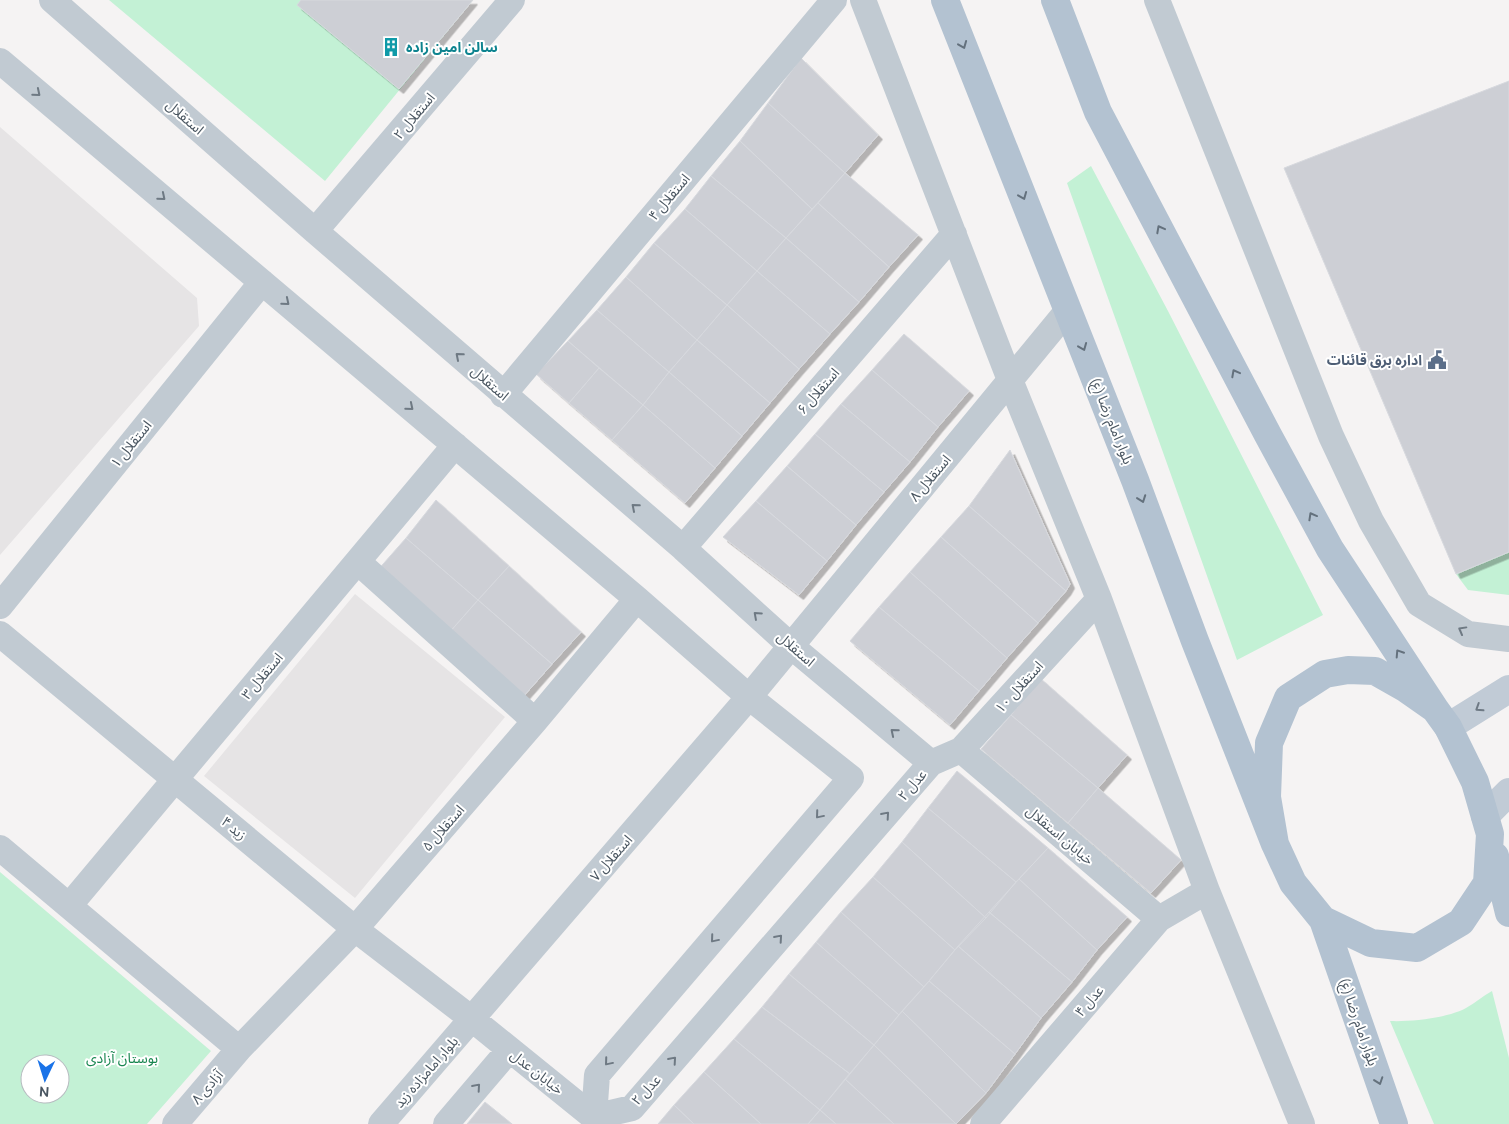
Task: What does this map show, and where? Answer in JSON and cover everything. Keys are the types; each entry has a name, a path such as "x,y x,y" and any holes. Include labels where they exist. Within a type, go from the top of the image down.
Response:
{"main road":[{"name":"بلوار امام رضا (ع)","path":"945,0 1135,480 1274,844"},
{"path":"1055,0 1098,112 1273,444 1330,549 1442,718 1475,782 1488,825 1509,913"},
{"path":"1442,718 1405,688 1375,671 1348,670 1325,674 1288,698 1269,743 1267,797 1274,844 1293,883 1323,920 1371,943 1417,948 1461,922 1487,883 1488,825 1509,792"},
{"path":"1442,718 1509,689"},
{"name":"بلوار امام رضا (ع)","path":"1323,920 1394,1124"}],"street":[{"name":"استقلال","path":"52,0 792,646 931,763"},
{"name":"استقلال ۲","path":"315,231 512,0"},
{"name":"استقلال ۴","path":"504,395 834,0"},
{"path":"863,0 1010,380 1099,600 1207,891 1302,1124"},
{"path":"1157,0 1331,436 1371,521 1418,604 1468,634 1509,639"},
{"path":"0,61 637,599 749,697 851,778 597,1076 595,1122"},
{"name":"استقلال ۶","path":"682,548 954,234"},
{"name":"استقلال ۱","path":"0,606 262,282"},
{"name":"استقلال ۸","path":"749,697 1068,310"},
{"name":"استقلال ۳","path":"68,906 455,445"},
{"path":"358,562 536,721"},
{"name":"استقلال ۵","path":"239,1050 355,929 536,721 637,599"},
{"name":"استقلال ۱۰","path":"931,763 961,750 1099,600"},
{"name":"زید ۴","path":"0,634 355,929 472,1019"},
{"name":"استقلال ۷","path":"472,1019 749,697"},
{"name":"خیابان استقلال","path":"961,750 1159,920"},
{"name":"عدل ۲","path":"595,1122 632,1108 931,763"},
{"path":"0,848 239,1050"},
{"name":"عدل ۴","path":"982,1124 1159,920 1207,891"},
{"name":"خیابان عدل","path":"472,1019 595,1122"},
{"name":"بلوار امامزاده زید","path":"381,1124 472,1019"},
{"name":"آزادی ۸","path":"175,1124 239,1050"},
{"path":"446,1124 509,1050"}],"shaded area":[{"path":"0,127 197,298 199,326 0,555"},
{"path":"355,594 505,717 355,898 204,776"}],"green space":[{"path":"109,0 473,0 325,181"},
{"path":"1091,166 1168,311 1323,615 1237,660 1067,183"},
{"path":"1509,552 1509,595 1468,590 1456,574"},
{"name":"بوستان آزادی","path":"0,872 211,1051 147,1124 0,1124"},
{"path":"1492,991 1509,1058 1509,1124 1434,1124 1390,1021 1439,1017 1466,1008"}],"building":[{"name":"سالن امین زاده","path":"301,0 473,0 399,89 297,5"},
{"path":"801,58 878,135 845,173 768,103"},
{"name":"اداره برق قائنات","path":"1509,81 1509,552 1456,574 1284,168"},
{"path":"768,103 845,173 812,209 740,141"},
{"path":"740,141 812,209 786,238 711,176"},
{"path":"845,173 918,235 889,267 818,203"},
{"path":"711,176 786,238 757,271 685,209"},
{"path":"818,203 889,267 859,302 786,238"},
{"path":"685,209 757,271 727,305 654,243"},
{"path":"786,238 859,302 830,334 757,271"},
{"path":"654,243 727,305 697,340 626,277"},
{"path":"757,271 830,334 799,369 727,305"},
{"path":"626,277 697,340 669,372 597,310"},
{"path":"727,305 799,369 770,403 697,340"},
{"path":"597,310 669,372 643,405 568,341"},
{"path":"904,334 969,391 938,427 872,370"},
{"path":"697,340 770,403 742,436 669,372"},
{"path":"568,341 599,368 569,403 536,374"},
{"path":"599,368 643,405 612,440 569,403"},
{"path":"872,370 938,427 910,462 841,404"},
{"path":"669,372 742,436 715,468 643,405"},
{"path":"841,404 910,462 884,492 815,434"},
{"path":"643,405 715,468 685,503 612,440"},
{"path":"815,434 884,492 856,525 787,466"},
{"path":"1010,450 1070,584 1066,591 969,506"},
{"path":"787,466 856,525 827,561 756,501"},
{"path":"436,500 509,566 478,600 406,538"},
{"path":"756,501 827,561 799,595 723,537"},
{"path":"969,506 1066,591 1038,623 941,537"},
{"path":"941,537 1038,623 1007,658 910,572"},
{"path":"406,538 478,600 448,634 376,572"},
{"path":"509,566 581,632 552,664 478,600"},
{"path":"910,572 1007,658 979,691 879,607"},
{"path":"478,600 552,664 522,698 448,634"},
{"path":"879,607 979,691 950,725 850,641"},
{"path":"1040,678 1127,755 1098,788 1011,715"},
{"path":"1011,715 1098,788 1068,823 981,749"},
{"path":"957,771 1048,848 1016,882 928,808"},
{"path":"1098,788 1181,860 1151,893 1068,823"},
{"path":"928,808 1016,882 986,918 902,842"},
{"path":"902,842 986,918 955,950 873,877"},
{"path":"1048,848 1127,917 1097,950 1019,879"},
{"path":"873,877 955,950 924,987 841,912"},
{"path":"1019,879 1097,950 1072,982 989,912"},
{"path":"841,912 924,987 899,1015 816,942"},
{"path":"989,912 1072,982 1041,1018 958,946"},
{"path":"816,942 899,1015 874,1045 789,974"},
{"path":"958,946 1041,1018 1015,1054 929,981"},
{"path":"789,974 874,1045 850,1074 762,1007"},
{"path":"929,981 1015,1054 986,1093 902,1011"},
{"path":"762,1007 850,1074 820,1110 734,1039"},
{"path":"902,1011 986,1093 956,1124 874,1045"},
{"path":"734,1039 820,1110 808,1124 761,1124 704,1072"},
{"path":"874,1045 956,1124 894,1124 845,1079"},
{"path":"704,1072 761,1124 694,1124 674,1105"},
{"path":"845,1079 894,1124 836,1124 820,1110"},
{"path":"485,1102 512,1124 467,1124"},
{"path":"674,1105 694,1124 658,1124"},
{"path":"820,1110 836,1124 808,1124"}],"place":[{"name":"سالن امین زاده","path":"391,47"},
{"name":"اداره برق قائنات","path":"1437,360"}]}
